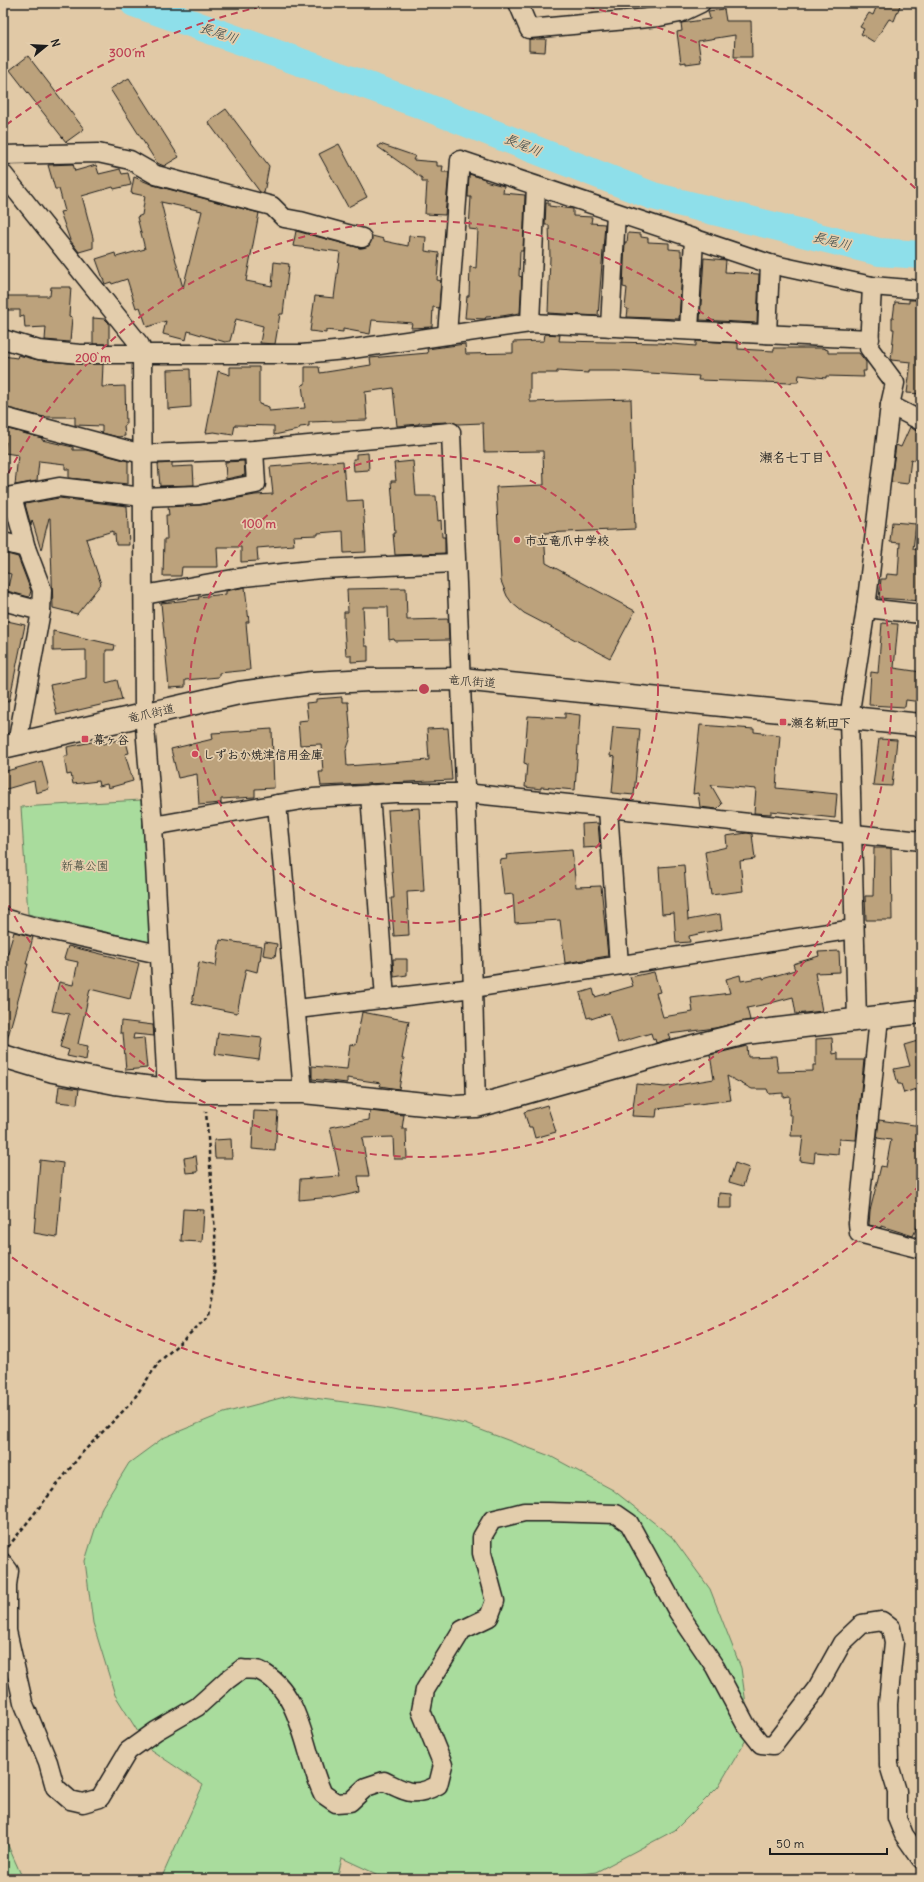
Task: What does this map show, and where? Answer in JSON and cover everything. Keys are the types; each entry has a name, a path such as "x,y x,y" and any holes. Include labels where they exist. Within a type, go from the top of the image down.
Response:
{"street":[{"path":"518,3 529,30 659,17 680,13 701,3"},
{"path":"3,155 98,153 130,160 156,175 272,206 284,218 362,238"},
{"path":"447,335 460,160 770,264 872,286 921,290"},
{"path":"3,174 140,345 142,354 144,714 153,826 167,1090"},
{"path":"530,323 536,186"},
{"path":"610,327 616,213"},
{"path":"689,330 694,239"},
{"path":"767,334 770,264"},
{"path":"857,1020 848,718 866,608 890,405 895,383 869,348 872,286"},
{"path":"3,339 39,350 80,354 302,354 345,350 530,323 870,339"},
{"path":"890,405 921,421"},
{"path":"3,417 142,454 254,450 451,432 455,563 466,793 476,1106"},
{"path":"10,745 41,611 42,590 26,548 12,496 59,487 143,497 199,495 256,484 254,450"},
{"path":"3,542 26,548"},
{"path":"144,595 244,577 320,569 455,563"},
{"path":"3,601 41,611"},
{"path":"866,608 921,614"},
{"name":"竜爪街道","path":"10,745 240,693 312,683 369,680 461,679 921,725"},
{"path":"153,826 313,798 370,794 466,793 852,835 921,841"},
{"path":"370,794 385,999"},
{"path":"277,804 296,1009 302,1092"},
{"path":"608,808 619,965"},
{"path":"3,918 39,928 159,954"},
{"path":"296,1009 473,988 854,929"},
{"path":"3,1056 53,1071 115,1083 167,1090 204,1092 302,1092 455,1107 476,1106 715,1040 746,1033 921,1012"},
{"path":"879,1018 859,1233 921,1249"},
{"path":"5,1555 9,1570 7,1585 7,1631 23,1702 48,1762 55,1787 70,1800 84,1803 100,1798 128,1751 156,1732 197,1708 226,1680 242,1669 259,1671 276,1682 292,1704 323,1794 336,1803 350,1802 366,1787 384,1781 410,1793 424,1792 438,1785 443,1765 421,1711 425,1690 462,1630 489,1617 495,1601 482,1553 482,1537 492,1520 524,1512 616,1514 629,1523 678,1612 715,1667 746,1725 761,1744 773,1745 817,1688 842,1643 862,1624 882,1621 891,1628 894,1643 888,1704 889,1765 897,1791 897,1818 904,1835 921,1859"}],"path":[{"path":"5,1555 83,1452 131,1402 159,1362 209,1316 213,1294 216,1247 204,1092"}],"green space":[{"name":"新幕公園","path":"141,800 153,943 28,914 21,807"},
{"path":"292,1395 389,1408 465,1424 550,1456 613,1490 672,1537 710,1589 741,1668 750,1733 718,1787 675,1830 596,1872 553,1879 387,1879 342,1858 337,1879 161,1879 203,1785 148,1748 115,1695 93,1623 85,1561 102,1507 129,1463 163,1438 224,1413"},
{"path":"3,1837 6,1841 23,1879 3,1879"}],"building":[{"path":"878,3 901,3 894,21 889,19 874,42 861,34 864,29 860,27 869,13 873,15"},
{"path":"724,9 726,21 751,21 752,57 734,57 735,35 698,41 701,62 686,64 686,62 681,63 677,32 682,31 681,23 710,19 708,11"},
{"path":"529,39 546,39 545,52 529,51"},
{"path":"28,56 84,129 66,142 10,70"},
{"path":"129,78 179,157 164,166 157,163 110,89"},
{"path":"226,109 269,166 264,193 260,192 208,122"},
{"path":"339,144 367,197 348,207 319,154"},
{"path":"380,144 415,156 413,160 437,162 437,166 443,166 442,172 449,172 445,215 425,214 427,182 422,182 422,178 378,147"},
{"path":"73,164 75,171 96,165 99,174 120,169 122,174 128,173 131,185 114,189 113,187 82,196 93,238 93,248 79,252 70,240 60,212 65,211 59,189 55,189 48,165"},
{"path":"469,174 485,179 485,181 504,186 503,193 525,195 523,251 520,251 519,276 522,277 520,313 486,317 485,319 465,318 467,296 469,296 470,267 476,268 478,230 469,229 471,197 468,197"},
{"path":"134,177 153,185 259,213 246,281 272,286 274,262 289,264 283,314 280,314 275,344 260,343 263,326 236,319 230,341 225,342 188,331 186,340 163,334 166,321 147,327 140,307 136,308 127,279 112,284 111,282 105,284 96,259 115,253 116,257 145,249 137,217 142,215 145,196 131,193","holes":["161,202 202,211 183,288"]},
{"path":"546,203 549,203 549,206 573,209 573,216 592,217 591,223 605,224 598,316 548,313 550,257 549,225 545,225"},
{"path":"296,231 360,248 369,246 372,236 384,239 384,241 408,246 409,236 426,237 425,251 439,253 437,280 441,281 439,308 433,307 432,327 411,328 412,323 372,320 370,334 343,329 343,332 326,330 326,333 310,331 315,296 334,298 340,252 293,246"},
{"path":"628,233 641,234 641,237 648,238 648,242 669,243 669,249 681,250 681,256 683,256 679,319 627,317 628,309 625,308 627,288 623,287 625,242 627,242"},
{"path":"704,258 726,260 725,272 759,274 757,323 700,320"},
{"path":"51,287 71,287 69,316 72,317 70,342 45,340 46,327 25,328 24,316 20,317 20,310 3,310 3,296 50,296"},
{"path":"909,300 921,300 921,394 907,393 911,362 891,360 894,329 892,329 892,318 895,302 909,303"},
{"path":"93,318 105,319 109,323 109,344 93,344"},
{"path":"545,334 560,335 559,341 660,343 696,346 696,341 738,343 738,349 774,351 774,348 822,348 828,350 828,353 859,353 866,362 866,371 863,371 864,377 826,376 826,378 799,375 798,382 791,383 698,380 699,376 616,371 588,371 588,373 557,371 557,373 530,373 530,402 631,399 635,529 544,533 546,563 635,611 610,658 524,613 512,603 507,596 501,581 496,487 544,485 543,451 484,452 483,423 419,423 397,426 393,388 365,392 367,420 309,422 309,426 300,427 298,430 274,435 274,426 235,425 233,435 214,432 206,433 218,371 230,375 230,367 259,367 259,404 269,407 269,411 305,408 302,385 305,384 305,367 319,367 320,373 371,365 370,358 428,353 427,349 465,344 466,354 513,353 513,342 544,341"},
{"path":"18,355 38,360 79,364 103,364 102,387 125,386 125,436 118,437 102,433 102,426 75,425 75,417 44,417 3,407 3,356 17,358"},
{"path":"190,369 191,407 168,409 167,370"},
{"path":"910,427 921,434 921,463 911,459 908,484 891,482 896,445 901,447"},
{"path":"4,428 42,438 42,440 73,447 73,450 86,450 128,461 128,484 69,478 69,469 65,469 65,464 39,461 37,481 15,485 18,455 5,453 6,442 3,442"},
{"path":"368,453 369,470 354,471 353,459 356,459 356,454"},
{"path":"244,461 245,475 226,479 225,462"},
{"path":"343,461 346,501 363,500 366,552 344,553 343,531 318,533 318,535 293,536 294,545 257,548 258,561 241,562 241,547 217,547 218,567 182,567 181,576 163,576 164,539 167,539 166,515 169,515 168,507 201,505 255,495 273,494 270,467"},
{"path":"413,461 416,496 436,496 438,521 441,520 442,537 445,537 445,553 395,555 391,481 396,481 394,463"},
{"path":"172,463 172,467 193,466 194,485 160,486 158,464"},
{"path":"59,498 127,506 129,545 116,545 115,534 113,535 113,531 86,539 101,584 77,614 53,608 50,518 41,550 32,520 31,526 25,504"},
{"path":"892,522 916,524 913,549 921,550 921,601 879,598 881,579 886,579 887,574 898,575 900,543 890,542"},
{"path":"3,553 18,557 31,591 29,597 7,591 11,574 3,572"},
{"path":"245,587 249,622 246,622 250,670 219,673 219,677 185,680 185,687 169,688 161,603 199,599 198,597 226,594 226,591"},
{"path":"406,588 407,620 448,619 449,640 389,640 388,607 363,607 365,646 368,646 368,661 351,662 351,655 346,655 344,625 344,612 348,612 347,589"},
{"path":"3,620 25,625 9,702 3,701"},
{"path":"882,623 898,624 894,668 921,672 921,702 906,700 905,707 869,705 871,672 878,673"},
{"path":"53,631 115,645 114,650 106,650 106,683 117,680 122,700 57,715 50,685 86,678 86,650 53,651"},
{"path":"342,697 342,702 348,702 351,737 346,751 347,766 429,760 427,729 448,728 452,780 321,786 319,772 323,772 321,744 300,745 298,721 308,720 306,703 316,702 316,699"},
{"path":"565,713 580,715 575,790 525,787 527,764 524,763 528,716 565,718"},
{"path":"700,725 754,729 754,732 780,735 776,788 837,794 835,818 771,811 771,814 754,813 756,789 711,785 722,804 717,809 700,807 698,793 693,794"},
{"path":"613,727 640,729 634,795 612,793 615,757 610,756"},
{"path":"272,729 274,788 255,789 255,797 221,799 221,803 199,805 197,774 178,778 171,749 213,739 212,733"},
{"path":"125,738 129,753 125,754 133,781 108,788 107,784 99,786 98,781 73,784 71,774 67,775 64,756 68,756 67,747 102,740 103,744"},
{"path":"879,739 897,740 892,786 873,785"},
{"path":"42,761 49,789 36,793 34,781 3,790 3,772"},
{"path":"419,808 424,891 407,892 409,935 394,936 391,898 394,898 388,810"},
{"path":"598,823 600,847 583,848 582,824"},
{"path":"747,833 752,834 755,859 740,861 743,891 711,895 705,852 727,847 726,836"},
{"path":"874,848 891,848 892,920 866,920 865,896 873,896"},
{"path":"572,850 576,887 601,886 608,956 565,963 560,920 515,923 513,894 504,895 500,860 507,859 506,855"},
{"path":"684,865 688,920 720,914 722,929 689,936 690,942 676,943 674,913 662,914 659,867"},
{"path":"14,932 33,937 26,964 28,964 7,1040 3,1040 3,969"},
{"path":"220,940 262,946 257,972 246,969 237,1013 192,1004 199,962 216,966"},
{"path":"265,942 277,944 275,957 263,955"},
{"path":"68,946 139,963 130,999 90,989 78,1044 88,1046 86,1060 67,1056 69,1050 60,1047 69,1014 52,1011 59,982 73,985 78,962 64,959"},
{"path":"839,951 840,972 815,973 822,1011 796,1014 793,997 747,1008 750,1020 715,1028 669,1034 671,1038 656,1043 655,1039 653,1040 651,1033 618,1043 609,1013 591,1019 591,1017 587,1018 580,993 593,989 595,997 633,986 630,977 654,972 660,992 656,993 663,1017 693,1012 691,998 730,993 726,979 740,975 741,981 763,977 763,979 795,970 793,964 819,956 818,952"},
{"path":"393,959 407,959 407,975 394,977"},
{"path":"362,1012 409,1021 402,1059 404,1059 399,1089 380,1086 381,1083 347,1078 347,1083 312,1079 312,1066 347,1069 350,1044 356,1045"},
{"path":"121,1021 153,1025 154,1036 134,1034 133,1039 144,1038 147,1068 126,1070 123,1033 120,1033"},
{"path":"218,1033 262,1038 259,1060 215,1054"},
{"path":"832,1038 833,1054 838,1053 838,1060 864,1060 856,1140 839,1139 838,1154 815,1152 814,1163 800,1161 803,1136 791,1136 792,1115 789,1115 790,1096 783,1097 783,1093 769,1094 767,1089 752,1089 727,1076 731,1100 657,1109 656,1117 632,1116 636,1084 665,1087 714,1079 710,1055 747,1046 748,1057 776,1056 778,1072 813,1071 813,1065 816,1065 816,1039"},
{"path":"921,1040 921,1093 917,1093 916,1089 904,1093 901,1084 898,1084 894,1069 910,1066 904,1045"},
{"path":"59,1086 79,1089 77,1104 57,1102"},
{"path":"547,1105 556,1132 535,1138 532,1127 529,1127 524,1112"},
{"path":"254,1111 278,1112 275,1151 252,1149"},
{"path":"370,1111 404,1115 402,1129 406,1129 407,1159 394,1159 393,1137 362,1138 369,1176 358,1176 360,1192 333,1198 299,1200 300,1179 340,1176 330,1127 369,1120"},
{"path":"879,1120 921,1126 921,1219 913,1236 881,1226 881,1228 869,1225 870,1211 881,1166 886,1167 891,1140 877,1138"},
{"path":"231,1139 232,1158 215,1158 214,1140"},
{"path":"196,1156 198,1172 186,1173 184,1158"},
{"path":"40,1160 63,1163 57,1237 34,1233"},
{"path":"735,1163 749,1168 743,1186 729,1182"},
{"path":"719,1193 732,1194 732,1208 718,1208"},
{"path":"183,1209 204,1210 202,1242 181,1241"}],"waterway":[{"name":"長尾川","path":"134,3 416,103 653,196 879,252 921,255"}],"place":[{"name":"市立竜爪中学校","path":"517,540"},
{"name":"瀬名新田下","path":"783,722"},
{"name":"幕ヶ谷","path":"85,739"},
{"name":"しずおか焼津信用金庫","path":"195,754"}],"district":[{"name":"瀬名七丁目","path":"792,457"}]}
